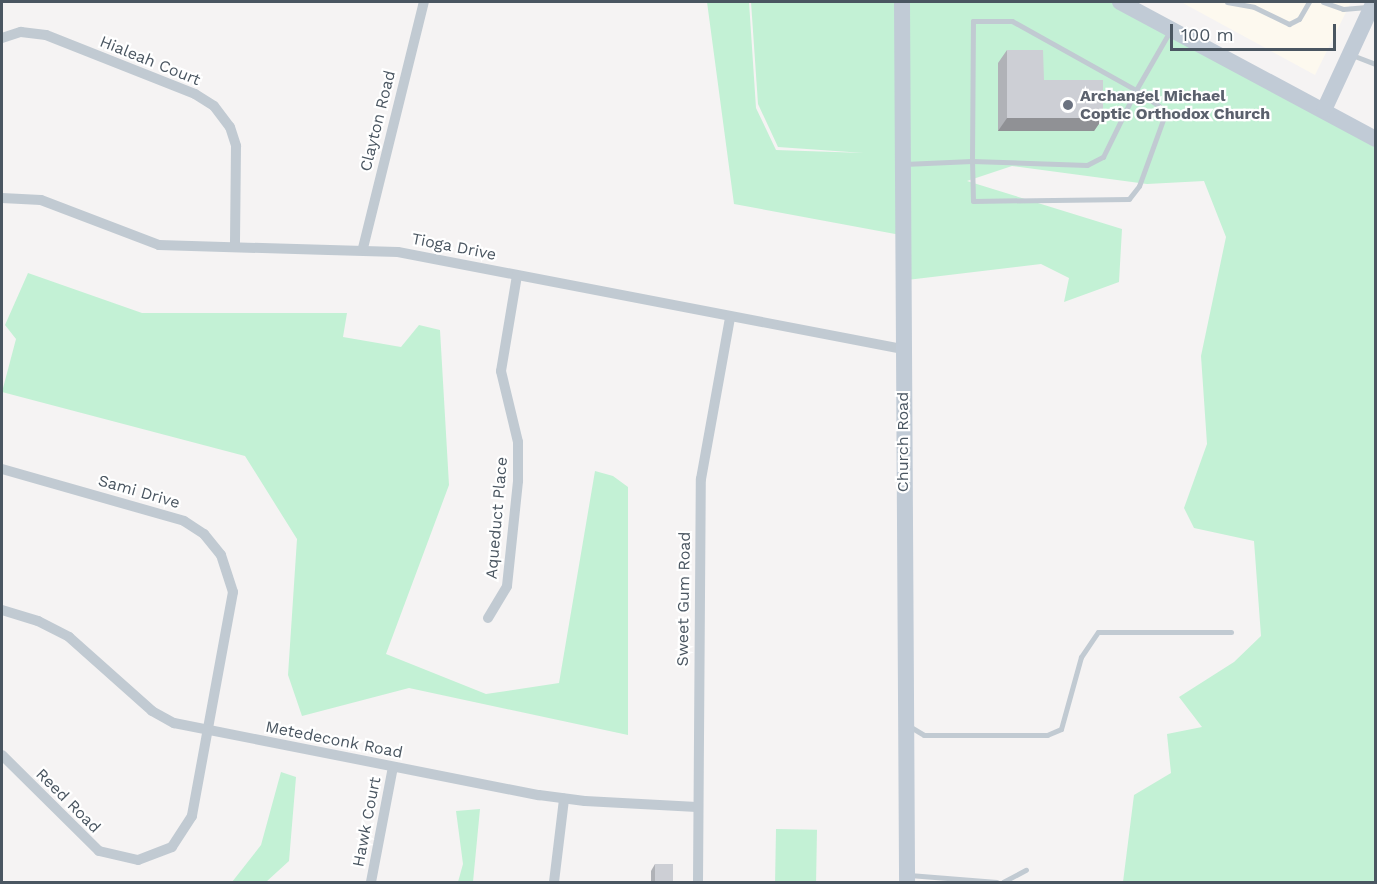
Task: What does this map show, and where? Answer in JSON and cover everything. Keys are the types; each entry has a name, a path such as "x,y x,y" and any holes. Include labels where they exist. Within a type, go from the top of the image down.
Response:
{"street":[{"name":"Clayton Road","path":"363,248 424,2"},
{"name":"Church Road","path":"902,2 904,723 907,879"},
{"path":"1120,2 1376,139"},
{"path":"1324,110 1352,55 1373,4"},
{"name":"Hialeah Court","path":"2,38 21,32 46,35 195,94 214,105 230,127 236,147 235,247"},
{"name":"Tioga Drive","path":"2,198 41,200 159,245 363,248 517,275 730,318 902,349"},
{"name":"Aqueduct Place","path":"488,618 507,586 518,481 518,442 501,371 517,275"},
{"name":"Sweet Gum Road","path":"698,882 701,479 730,318"},
{"name":"Sami Drive","path":"2,469 173,517 211,541 228,570 233,599 209,730"},
{"name":"Metedeconk Road","path":"2,610 38,621 69,637 164,719 393,767 564,799 697,807"},
{"name":"Reed Road","path":"2,755 87,842 110,856 138,860 172,847 189,824 209,730"},
{"name":"Hawk Court","path":"371,882 393,767"},
{"path":"554,882 564,799"}],"lane":[{"path":"1227,2 1254,8 1289,24 1299,19 1309,2"},
{"path":"1323,2 1342,9 1373,4"},
{"path":"974,21 1011,21 1136,90 1160,106 1164,117 1139,186 1128,199 973,201 972,161 974,21"},
{"path":"903,164 972,161 1087,165 1103,157 1113,144 1136,90 1171,29"},
{"path":"1352,55 1376,64"},
{"path":"905,744 924,735 1015,737 1057,732 1070,707 1081,657 1098,632 1231,632"},
{"path":"904,723 924,735"},
{"path":"1003,882 1026,870"},
{"path":"907,879 997,882"}],"shaded area":[{"path":"1181,2 1351,2 1315,75"}],"green space":[{"path":"707,2 749,2 756,108 776,150 864,153 778,147 758,104 751,2 1123,2 1375,147 1375,882 1123,882 1134,795 1171,773 1167,734 1202,727 1179,697 1234,662 1261,636 1254,541 1194,528 1184,508 1207,444 1201,356 1226,237 1204,181 1147,184 1012,166 967,181 1122,229 1119,282 1064,302 1069,278 1041,264 907,280 906,236 734,204"},
{"path":"28,273 142,313 347,313 343,337 401,347 419,325 440,330 449,485 386,654 486,694 559,683 595,471 613,476 628,487 628,735 409,688 302,716 288,675 297,539 245,456 2,392 16,339 5,325"},
{"path":"281,772 296,777 289,861 266,882 232,882 261,845"},
{"path":"480,809 473,882 458,882 463,864 456,811"},
{"path":"776,829 817,830 816,882 775,882"}],"building":[{"name":"Archangel Michael Coptic Orthodox Church","path":"1007,50 1043,50 1044,80 1103,80 1103,118 1007,118"},
{"path":"655,864 673,864 673,882 655,882"}],"place":[{"name":"Archangel Michael Coptic Orthodox Church","path":"1068,105"}]}
